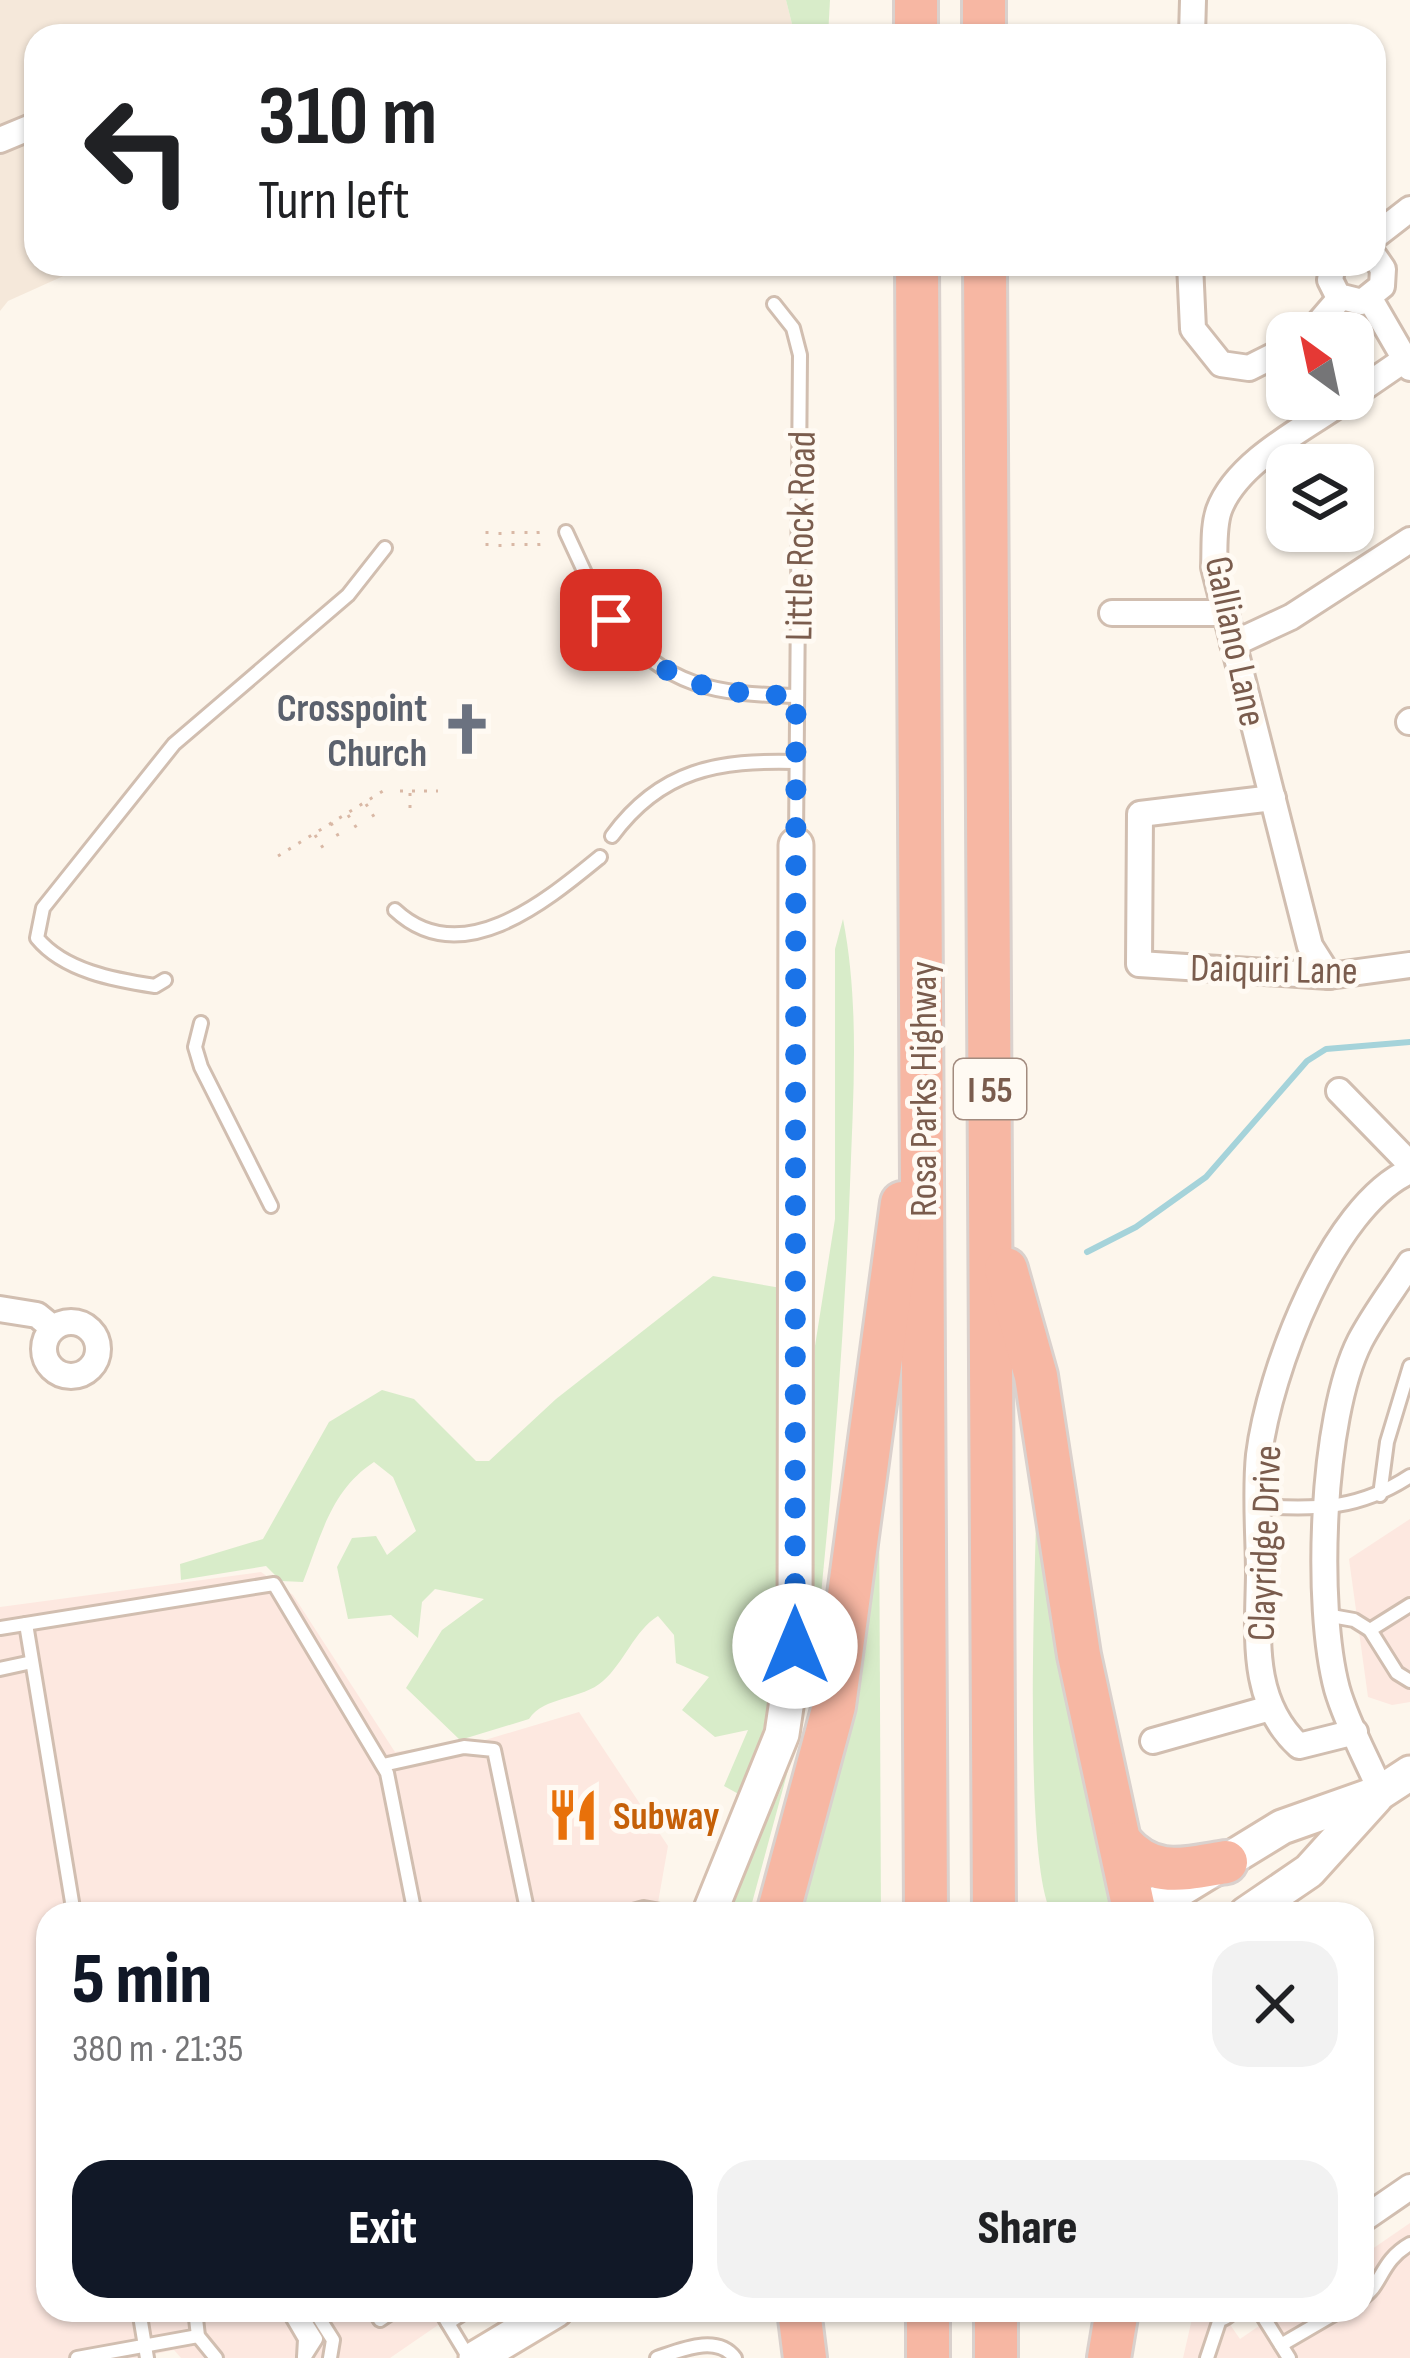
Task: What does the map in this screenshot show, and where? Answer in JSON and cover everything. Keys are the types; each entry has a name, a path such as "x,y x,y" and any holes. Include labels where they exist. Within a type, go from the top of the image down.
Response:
{"highway":[{"name":"Rosa Parks Highway","path":"917,276 926,1902"},
{"name":"Rosa Parks Highway","path":"986,276 994,1902"},
{"path":"781,1902 834,1706 879,1347 922,1083"},
{"path":"991,1214 1036,1376 1079,1655 1135,1902"},
{"path":"1121,1843 1147,1867 1165,1871 1226,1862"},
{"path":"800,2322 805,2358"},
{"path":"928,2322 928,2358"},
{"path":"996,2322 996,2358"},
{"path":"1109,2358 1116,2322"}],"street":[{"path":"1386,228 1410,209"},
{"path":"1191,276 1193,329 1207,350 1221,364 1250,368 1266,360"},
{"path":"1331,276 1341,297 1354,302 1370,299 1382,276"},
{"path":"1328,312 1341,297"},
{"path":"1370,299 1407,364"},
{"name":"Galliano Lane","path":"1374,383 1407,364"},
{"name":"Galliano Lane","path":"1317,420 1228,491 1217,514 1214,567 1310,946 1329,976"},
{"path":"1233,644 1291,617 1410,540"},
{"path":"1112,614 1226,613"},
{"name":"Daiquiri Lane","path":"1273,798 1139,814 1139,964 1329,976 1410,965"},
{"name":"Little Rock Road","path":"715,1902 782,1734 795,1646 796,845"},
{"name":"Clayridge Drive","path":"1270,1708 1258,1670 1259,1454 1291,1335 1355,1217 1388,1181 1410,1167 1339,1090"},
{"name":"Clayridge Drive","path":"1396,1782 1355,1732 1338,1693 1326,1616 1327,1510 1342,1395 1359,1343 1410,1262"},
{"path":"0,1309 37,1316 53,1328"},
{"path":"1153,1741 1270,1708 1275,1724 1299,1746 1355,1732"},
{"path":"1158,1902 1282,1827 1396,1782"},
{"path":"1264,1902 1309,1871 1396,1782"},
{"path":"1374,2212 1410,2187"},
{"path":"472,2358 535,2322"}],"lane":[{"name":"Little Rock Road","path":"774,304 800,344 796,845"},
{"path":"566,532 598,601"},
{"path":"165,980 155,986 112,978 55,956 37,938 43,908 174,744 347,595 385,548"},
{"path":"611,620 652,661 693,685 727,694 796,696"},
{"path":"612,836 664,788 700,768 796,761"},
{"path":"395,910 415,927 440,936 495,927 600,856"},
{"path":"201,1023 195,1046 201,1067 271,1206"},
{"path":"1380,1495 1387,1442 1410,1366"},
{"path":"1259,1506 1327,1510 1380,1495 1410,1476"},
{"path":"0,1628 274,1583 382,1766 412,1902"},
{"path":"1370,1630 1410,1605"},
{"path":"1326,1616 1354,1620 1370,1630 1397,1673 1410,1681"},
{"path":"26,1624 72,1902"},
{"path":"0,1669 32,1662"},
{"path":"382,1766 464,1747 494,1750 526,1902"},
{"path":"1374,2287 1386,2260 1410,2244"},
{"path":"140,2322 144,2352"},
{"path":"196,2322 198,2336 216,2358"},
{"path":"295,2322 305,2339 304,2358"},
{"path":"304,2358 316,2339 305,2322"},
{"path":"322,2322 333,2340 330,2358"},
{"path":"448,2322 472,2358"},
{"path":"1207,2358 1220,2322"},
{"path":"1266,2322 1285,2352 1325,2322"},
{"path":"80,2358 144,2352 198,2336"},
{"path":"657,2358 711,2344 729,2350 735,2358"}],"path":[{"path":"487,531 487,547"},
{"path":"500,531 500,547"},
{"path":"513,531 513,547"},
{"path":"526,531 526,547"},
{"path":"538,531 538,547"},
{"path":"400,791 438,790"},
{"path":"278,856 383,791"},
{"path":"410,791 410,811"},
{"path":"365,802 376,820"},
{"path":"347,813 358,830"},
{"path":"331,823 341,841"},
{"path":"314,834 325,851"}],"shaded area":[{"path":"0,0 786,0 792,24 24,24 24,276 63,276 8,301 0,311"},
{"path":"1410,1519 1410,1702 1392,1705 1368,1697 1349,1559"},
{"path":"261,1572 293,1595 395,1752 485,1740 579,1712 668,1846 658,1902 36,1902 36,2322 441,2322 390,2358 181,2358 174,2350 136,2358 0,2358 0,1607"},
{"path":"1410,2223 1410,2358 1183,2358 1191,2322 1228,2322 1240,2339 1265,2322 1374,2322 1374,2248"}],"green space":[{"path":"786,0 830,0 829,24 792,24"},
{"path":"843,919 853,1018 853,1119 841,1360 815,1651 820,1652 752,1902 729,1902 781,1789 808,1673 815,1346 835,1219 835,949"},
{"path":"713,1276 781,1288 778,1676 744,1797 724,1786 748,1730 715,1737 682,1710 709,1677 676,1663 674,1635 658,1616 594,1687 544,1706 529,1719 460,1740 406,1688 442,1630 484,1599 435,1589 422,1602 418,1638 391,1615 348,1619 337,1567 352,1538 376,1536 387,1555 416,1531 393,1477 374,1462 337,1500 303,1582 281,1581 266,1566 181,1580 180,1564 263,1539 329,1422 382,1390 414,1399 476,1461 489,1461 556,1399"},
{"path":"1037,1479 1120,1902 1048,1902 1037,1836 1033,1637"},
{"path":"879,1494 881,1902 798,1902"}],"waterway":[{"path":"1087,1252 1136,1227 1206,1177 1307,1061 1326,1049 1410,1042"}],"place":[{"name":"Crosspoint Church","path":"467,729"},
{"name":"Subway","path":"573,1815"}],"route":[{"path":"611,620 652,661 693,685 727,694 796,696 795,1646"}]}
